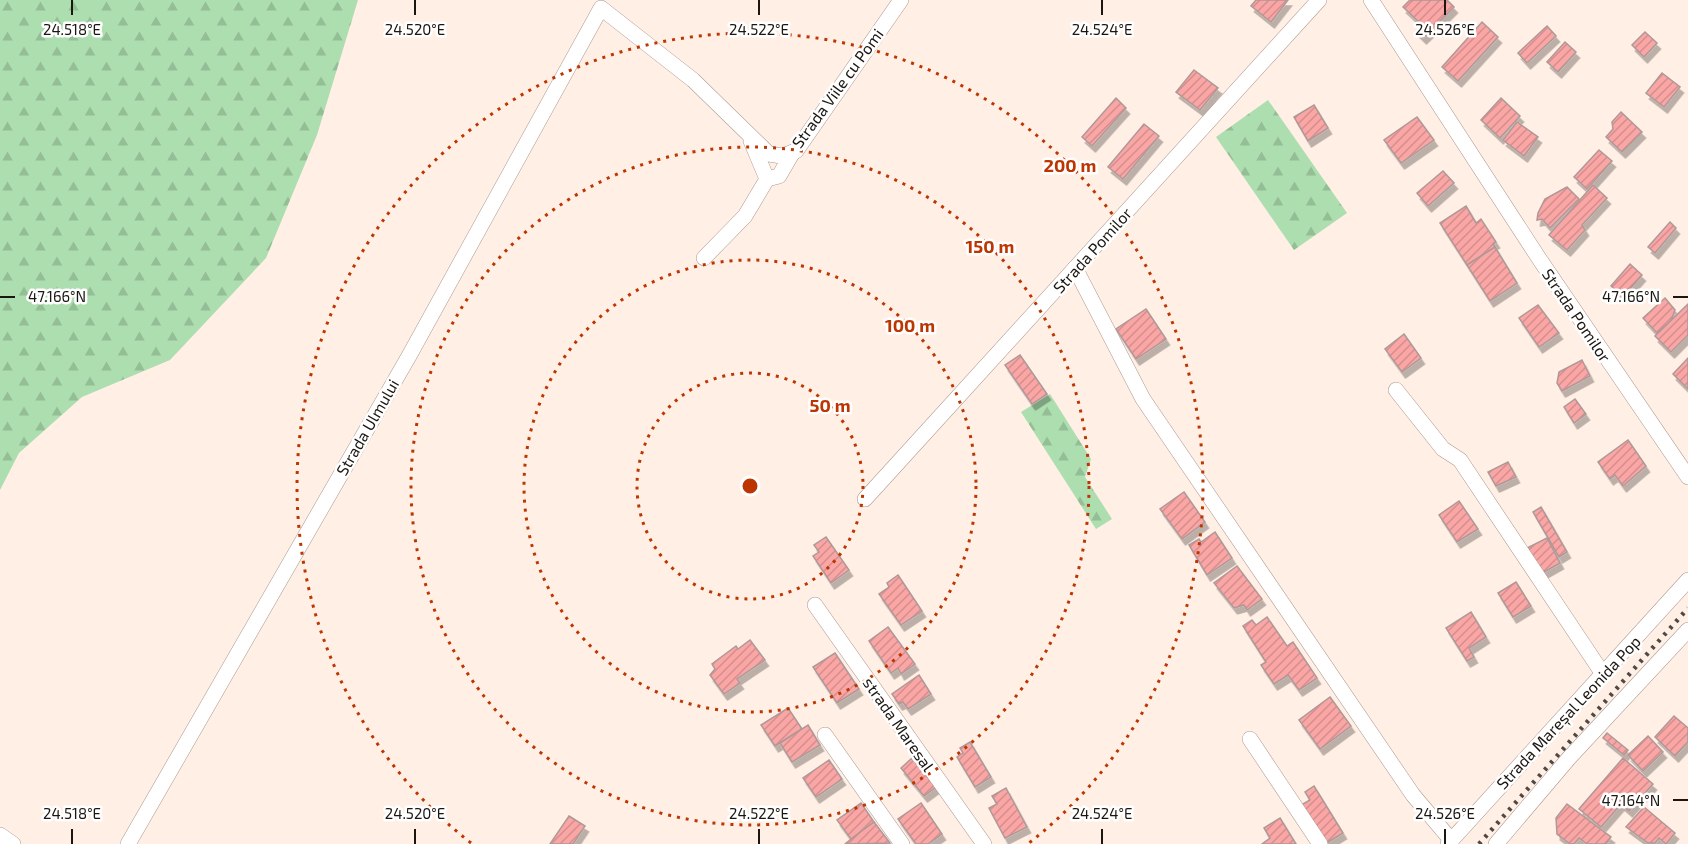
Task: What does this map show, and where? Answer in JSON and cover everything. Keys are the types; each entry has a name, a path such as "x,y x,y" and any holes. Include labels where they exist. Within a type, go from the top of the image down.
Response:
{"street":[{"name":"Strada Viile cu Pomi","path":"601,8 693,80 769,154 782,156 793,152 901,0"},
{"name":"Strada Pomilor","path":"865,499 1319,0"},
{"name":"Strada Pomilor","path":"1371,0 1540,260 1688,477"},
{"name":"Strada Ulmului","path":"128,844 409,356 601,8"},
{"path":"749,135 767,179"},
{"path":"704,258 745,216 767,179 779,176 793,152"},
{"path":"1075,268 1143,399 1413,795 1450,842"},
{"path":"1396,390 1443,449 1460,460 1603,674"},
{"name":"Strada Mareșal Leonida Pop","path":"1450,842 1688,580"},
{"name":"strada Maresal","path":"815,605 984,844"},
{"path":"1496,844 1569,758 1688,630"},
{"path":"825,735 902,844"},
{"path":"1250,739 1320,844"},
{"path":"0,835 13,844"}],"green space":[{"path":"0,0 358,0 317,135 266,258 170,360 82,397 19,453 0,490"},
{"path":"1268,100 1347,213 1294,250 1216,137"},
{"path":"1050,394 1091,459 1085,477 1112,519 1096,529 1021,412"}],"building":[{"path":"1256,0 1288,0 1271,22 1251,6"},
{"path":"1410,0 1447,0 1454,7 1423,38 1416,31 1422,25 1403,7"},
{"path":"1482,22 1498,37 1458,81 1442,67"},
{"path":"1547,26 1556,36 1527,63 1518,53"},
{"path":"1645,32 1657,43 1644,57 1632,45"},
{"path":"1565,42 1576,52 1558,72 1547,62"},
{"path":"1194,70 1218,88 1200,110 1176,92"},
{"path":"1662,73 1680,87 1664,107 1646,93"},
{"path":"1116,98 1126,108 1092,146 1082,137"},
{"path":"1501,98 1520,116 1500,138 1481,120"},
{"path":"1314,105 1328,128 1308,141 1294,117"},
{"path":"1621,112 1642,132 1622,152 1606,137 1613,129 1612,122"},
{"path":"1417,117 1434,140 1401,163 1384,140"},
{"path":"1517,122 1538,137 1524,156 1503,140"},
{"path":"1144,124 1159,136 1123,179 1108,167"},
{"path":"1599,150 1612,161 1587,189 1574,177"},
{"path":"1443,171 1454,183 1428,206 1417,193"},
{"path":"1593,185 1607,198 1582,225 1585,230 1567,250 1549,235"},
{"path":"1567,187 1579,199 1550,228 1542,219 1537,220 1545,199"},
{"path":"1466,206 1476,223 1481,219 1496,242 1493,244 1495,247 1467,265 1440,223"},
{"path":"1670,222 1676,228 1655,253 1648,247"},
{"path":"1495,247 1517,283 1490,301 1467,265"},
{"path":"1630,264 1642,275 1623,297 1611,286"},
{"path":"1665,298 1675,310 1671,321 1657,333 1643,318"},
{"path":"1688,304 1688,335 1671,352 1655,336"},
{"path":"1538,305 1559,333 1539,347 1519,318"},
{"path":"1146,309 1166,339 1136,359 1116,329"},
{"path":"1404,334 1421,358 1402,372 1385,349"},
{"path":"1020,355 1047,394 1032,404 1005,365"},
{"path":"1688,358 1688,389 1673,374"},
{"path":"1582,360 1590,376 1562,391 1557,383 1559,372"},
{"path":"1575,399 1586,414 1574,423 1564,407"},
{"path":"1628,440 1646,466 1623,486 1615,475 1610,479 1598,462"},
{"path":"1508,462 1516,477 1496,486 1488,472"},
{"path":"1184,492 1205,522 1182,539 1160,509"},
{"path":"1459,501 1478,529 1457,542 1439,515"},
{"path":"1541,507 1567,552 1559,557 1533,512"},
{"path":"1215,532 1232,558 1207,575 1189,545 1199,539 1201,542"},
{"path":"826,537 849,570 831,583 813,556 819,552 814,545"},
{"path":"1547,538 1560,563 1537,576 1523,550"},
{"path":"1237,566 1262,599 1247,610 1244,605 1234,608 1214,583"},
{"path":"898,575 922,611 901,625 879,594 889,587 887,583"},
{"path":"1516,582 1531,606 1513,617 1498,593"},
{"path":"1471,612 1486,637 1469,648 1474,657 1467,661 1446,628"},
{"path":"1267,617 1287,646 1293,642 1317,678 1299,690 1288,675 1274,684 1261,665 1266,662 1243,626 1252,620 1256,625"},
{"path":"888,627 915,664 901,674 898,668 891,673 869,641"},
{"path":"750,640 765,660 737,679 740,683 724,694 710,675 715,669 712,664 736,646 738,649"},
{"path":"835,653 859,689 837,703 813,667"},
{"path":"919,675 931,694 908,709 903,702 899,704 892,694"},
{"path":"1330,697 1351,726 1320,749 1299,720"},
{"path":"788,708 802,729 775,746 761,725"},
{"path":"1674,716 1688,728 1688,742 1675,756 1655,737"},
{"path":"808,725 820,745 792,762 780,743"},
{"path":"1607,733 1628,750 1624,755 1603,738"},
{"path":"1648,736 1663,752 1643,771 1628,755"},
{"path":"970,742 991,777 975,787 957,757 963,753 960,748"},
{"path":"912,758 936,787 924,796 901,768"},
{"path":"1623,758 1653,784 1629,811 1621,804 1601,827 1579,809"},
{"path":"829,760 842,779 816,797 803,778"},
{"path":"1314,786 1343,833 1325,844 1302,816 1303,804 1310,800 1305,792"},
{"path":"1006,788 1027,827 1005,838 989,808 997,804 992,796"},
{"path":"861,803 874,822 851,839 837,820"},
{"path":"921,803 942,834 928,844 916,844 898,819"},
{"path":"1567,804 1611,837 1606,844 1587,844 1579,838 1574,844 1570,844 1557,834 1556,818"},
{"path":"1644,807 1675,833 1666,844 1659,838 1655,843 1648,843 1626,827"},
{"path":"569,816 585,826 573,844 550,844"},
{"path":"1280,818 1296,844 1262,844 1270,838 1264,828"},
{"path":"874,822 890,843 845,844 851,839"}],"railway":[{"path":"1479,844 1688,608"}]}
